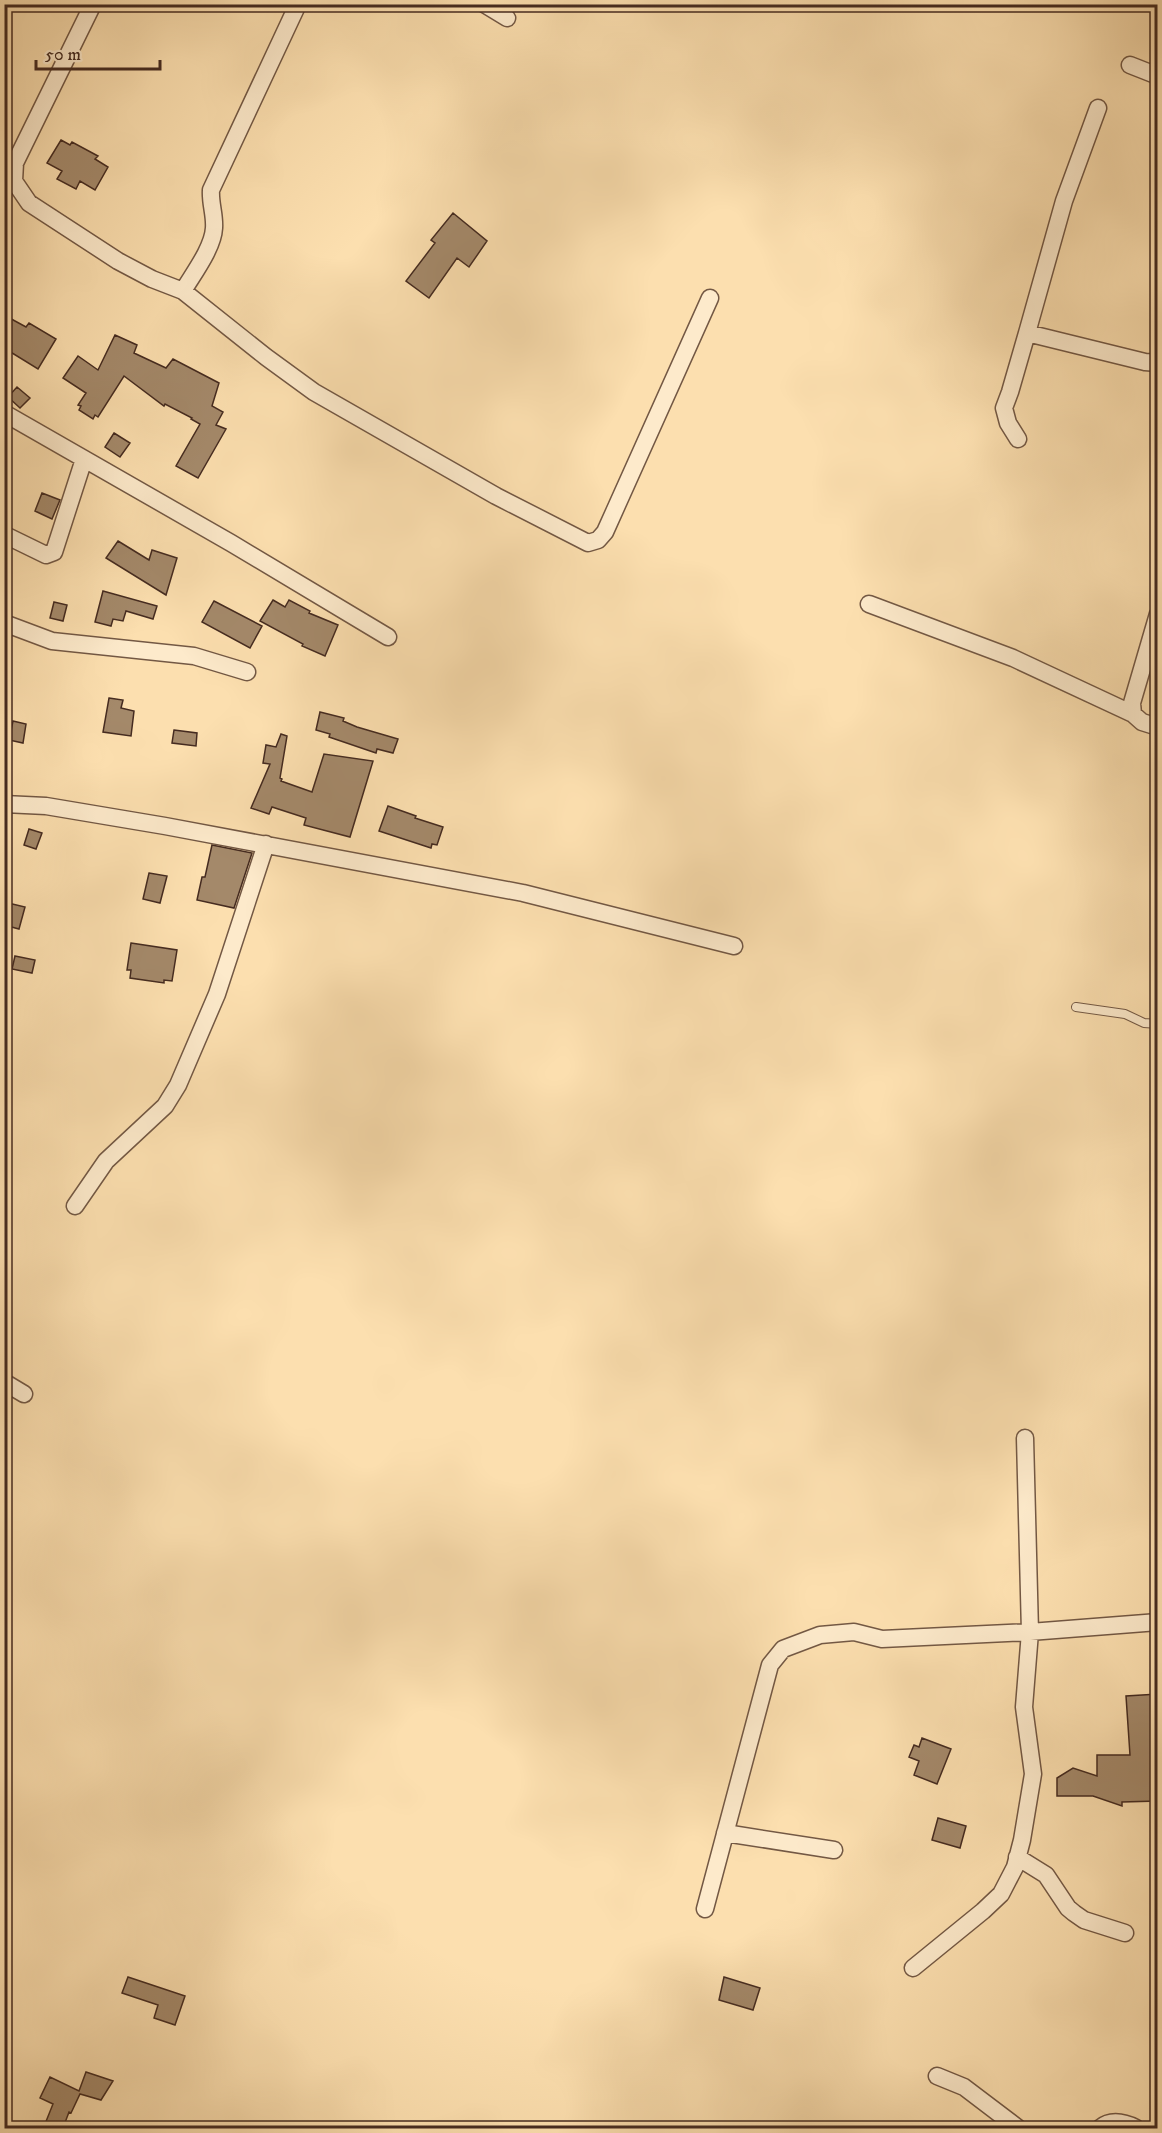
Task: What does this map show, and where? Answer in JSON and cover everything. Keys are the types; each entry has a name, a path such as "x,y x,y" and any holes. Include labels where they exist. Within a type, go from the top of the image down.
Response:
{"street":[{"path":"93,4 15,163 14,181 29,203 118,261 152,279 183,291 314,392 496,496 588,543 598,540 605,531 710,298"},
{"path":"183,291 212,240 214,227 210,204 211,190 298,4"},
{"path":"484,4 507,18"},
{"path":"1130,64 1158,76"},
{"path":"1018,439 1008,423 1004,408 1064,201 1098,108"},
{"path":"1027,333 1158,363"},
{"path":"4,413 231,543 388,637"},
{"path":"7,536 46,555 54,552 84,459"},
{"path":"869,604 1013,658 1133,714 1142,722 1158,727"},
{"path":"1133,714 1132,703 1158,614"},
{"path":"4,623 52,641 194,656 247,672"},
{"path":"4,804 46,806 266,844 523,893 734,946"},
{"path":"75,1206 106,1161 165,1106 178,1085 217,994 266,844"},
{"path":"4,1382 24,1394"},
{"path":"913,1968 1001,1894 1015,1867 1033,1774 1024,1707 1030,1632 1025,1438"},
{"path":"705,1909 771,1665 783,1649 820,1635 854,1632 882,1639 1030,1632 1158,1622"},
{"path":"725,1833 834,1851"},
{"path":"1017,1857 1046,1875 1068,1908 1074,1913 1084,1920 1125,1934"},
{"path":"937,2076 964,2087 1018,2128"},
{"path":"1100,2128 1113,2122 1136,2128"}],"lane":[{"path":"1076,1007 1125,1014 1144,1023 1158,1024"}],"building":[{"path":"61,140 70,145 72,142 98,156 95,159 108,167 95,190 80,181 76,189 57,179 62,171 47,163"},
{"path":"453,213 487,241 469,267 457,258 429,298 406,281 435,243 431,240"},
{"path":"4,315 26,327 29,323 56,339 38,369 4,348"},
{"path":"115,335 137,345 134,353 166,368 173,359 219,383 212,406 223,412 216,425 226,429 198,478 176,466 200,424 165,404 164,406 124,376 98,417 95,415 93,419 79,410 81,406 78,405 86,393 63,378 78,356 98,370"},
{"path":"17,387 30,398 20,408 8,397"},
{"path":"114,433 130,443 120,457 105,447"},
{"path":"42,493 60,500 52,519 35,511"},
{"path":"118,541 149,560 152,550 177,558 166,595 106,558"},
{"path":"103,591 157,606 153,619 126,611 123,621 113,619 111,626 95,622"},
{"path":"273,600 285,607 289,600 310,611 309,613 338,625 325,656 302,646 303,644 260,621"},
{"path":"214,601 262,626 250,648 202,622"},
{"path":"54,602 67,605 63,621 50,618"},
{"path":"109,698 123,700 121,708 134,711 131,736 103,732"},
{"path":"320,712 344,718 343,721 357,727 398,739 393,753 377,749 376,753 329,737 330,734 316,730"},
{"path":"13,721 26,724 23,743 9,740"},
{"path":"174,730 197,733 196,746 172,743"},
{"path":"281,734 287,736 281,781 312,792 324,754 373,761 350,837 304,825 306,818 272,807 269,814 251,808 270,764 263,763 266,745 276,747"},
{"path":"388,806 443,827 437,845 432,844 431,848 379,831"},
{"path":"29,829 42,833 36,849 24,845"},
{"path":"212,845 252,853 234,908 197,900"},
{"path":"149,873 167,876 160,903 143,899"},
{"path":"4,902 25,907 19,929 4,925"},
{"path":"131,943 177,950 172,981 164,980 164,983 130,978 131,970 127,970"},
{"path":"15,956 35,960 32,973 12,969"},
{"path":"1158,1694 1158,1801 1122,1802 1122,1806 1093,1796 1057,1796 1057,1778 1073,1768 1097,1776 1097,1755 1130,1755 1126,1696"},
{"path":"922,1738 951,1749 937,1784 914,1775 919,1761 909,1757 914,1745 919,1747"},
{"path":"938,1818 966,1826 960,1848 932,1840"},
{"path":"128,1977 185,1996 175,2025 154,2018 158,2005 122,1993"},
{"path":"724,1977 760,1988 753,2010 719,2000"},
{"path":"86,2072 113,2081 101,2100 80,2094 63,2128 45,2124 53,2104 40,2098 50,2077 79,2091"}]}
